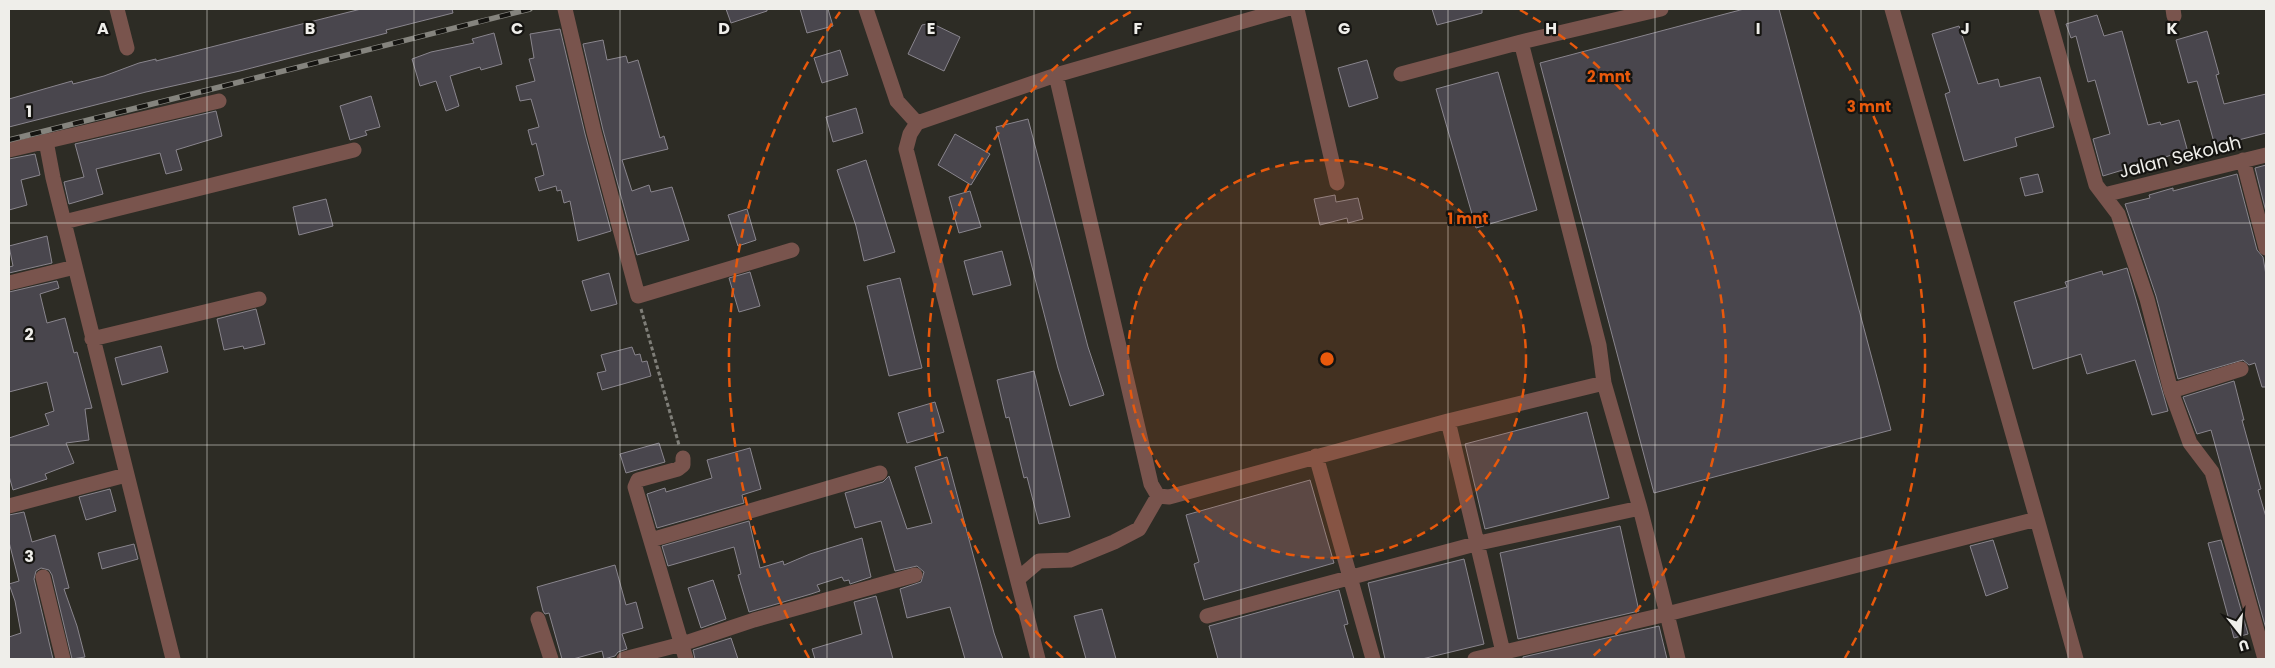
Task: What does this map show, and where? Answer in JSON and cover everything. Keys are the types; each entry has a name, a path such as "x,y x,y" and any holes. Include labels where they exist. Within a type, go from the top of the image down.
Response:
{"street":[{"path":"117,9 127,48"},
{"path":"565,9 596,141 638,296 792,250"},
{"path":"866,9 897,102 917,123"},
{"path":"1038,659 1019,578 906,149 910,134 917,123 1056,75 1286,9"},
{"path":"1296,9 1337,183"},
{"path":"1401,74 1640,12 1661,9"},
{"path":"1892,9 2076,659"},
{"path":"2046,9 2096,185 2118,214 2147,299 2171,391 2190,443 2212,472 2265,659"},
{"path":"1520,42 1599,345 1604,383 1640,508 1678,659"},
{"path":"1056,75 1151,484 1158,496"},
{"path":"9,150 219,100"},
{"path":"46,141 92,339 173,659"},
{"path":"64,222 354,150"},
{"name":"Jalan Sekolah","path":"2104,195 2266,155"},
{"path":"2243,160 2266,248"},
{"path":"9,282 75,267"},
{"path":"92,339 259,299"},
{"path":"2171,391 2241,369"},
{"path":"1158,496 1170,497 1448,421 1604,383"},
{"path":"1448,421 1503,652"},
{"path":"1316,456 1373,659"},
{"path":"683,458 683,465 678,469 638,480 635,487 684,652"},
{"path":"651,540 880,473"},
{"path":"9,506 126,475"},
{"path":"1011,548 1039,561 1070,560 1139,529 1158,496"},
{"path":"1207,616 1478,543 1640,508"},
{"path":"1475,659 1667,614 2037,519"},
{"path":"1019,578 1039,561"},
{"path":"624,659 684,652 694,639 754,620 915,575"},
{"path":"43,577 64,659"},
{"path":"538,619 551,659"}],"path":[{"path":"638,296 683,458"}],"building":[{"path":"361,9 452,9 453,13 386,30 387,33 240,71 146,92 9,127 9,99 72,81 73,84 104,76 139,63 156,59 156,61"},
{"path":"726,9 767,9 767,11 731,23"},
{"path":"800,9 828,9 833,26 807,33"},
{"path":"1432,9 1482,9 1482,13 1437,25"},
{"path":"1744,9 1779,9 1891,430 1654,493 1540,63"},
{"path":"2097,15 2104,36 2122,31 2148,125 2160,122 2161,125 2179,120 2189,156 2176,160 2175,154 2103,176 2093,139 2110,134 2095,80 2088,82 2076,36 2071,38 2066,24"},
{"path":"931,23 960,37 944,71 908,54 922,25"},
{"path":"1959,26 1978,84 1998,79 2000,87 2040,77 2054,127 2015,138 2017,146 1964,161 1945,94 1950,92 1932,34"},
{"path":"560,29 611,231 578,241 570,201 564,203 561,190 557,191 556,186 539,191 535,178 544,175 536,143 532,145 528,130 539,127 531,99 520,101 516,86 535,81 529,59 534,58 530,34"},
{"path":"2207,31 2219,74 2216,75 2224,104 2266,94 2266,133 2215,146 2197,81 2188,83 2176,40"},
{"path":"494,33 502,64 481,70 480,67 450,76 459,106 446,111 436,81 420,86 412,59 431,52 474,43 472,39"},
{"path":"603,40 607,60 626,56 628,63 638,60 660,138 664,136 668,149 622,160 632,191 649,185 651,192 672,187 689,240 637,255 603,130 583,44"},
{"path":"840,50 848,75 822,83 814,58"},
{"path":"1367,60 1378,98 1349,107 1338,68"},
{"path":"1498,72 1537,210 1476,228 1436,89"},
{"path":"371,96 380,127 365,131 367,135 350,140 340,106"},
{"path":"856,108 863,133 833,142 826,117"},
{"path":"216,111 222,136 176,150 182,170 166,174 160,153 96,169 103,194 69,204 64,182 84,177 75,144"},
{"path":"1028,119 1088,347 1104,395 1070,406 1058,368 996,127"},
{"path":"955,134 990,154 971,185 938,165"},
{"path":"35,154 40,175 21,180 27,205 9,210 9,159"},
{"path":"866,160 895,252 864,261 856,226 837,170"},
{"path":"2266,165 2266,212 2255,168"},
{"path":"2038,174 2043,192 2025,196 2020,178"},
{"path":"2237,174 2257,250 2263,257 2266,275 2266,387 2262,387 2255,363 2249,365 2243,360 2178,379 2156,296 2125,204 2150,198 2149,195 2173,188 2173,191"},
{"path":"970,191 981,227 959,233 949,197"},
{"path":"1335,195 1336,202 1358,198 1363,219 1348,223 1347,218 1320,225 1314,199"},
{"path":"326,199 333,226 299,235 293,207"},
{"path":"747,209 756,240 738,246 728,215"},
{"path":"47,236 52,263 9,273 9,267 13,266 9,246"},
{"path":"1002,251 1011,285 973,295 964,261"},
{"path":"2127,268 2168,411 2152,415 2135,360 2087,374 2081,354 2033,369 2014,302 2067,287 2065,282 2102,271 2103,275"},
{"path":"750,272 760,306 739,312 729,278"},
{"path":"609,273 617,304 591,311 582,281"},
{"path":"900,278 922,368 889,376 867,286"},
{"path":"57,281 59,288 40,294 47,323 65,318 74,353 77,352 92,408 85,409 89,440 66,443 74,463 45,474 47,479 13,490 9,476 9,438 49,425 45,414 54,411 47,382 9,392 9,292"},
{"path":"256,309 265,344 244,349 243,346 224,350 217,319"},
{"path":"161,346 168,372 122,385 115,358"},
{"path":"632,347 635,355 640,354 642,362 647,361 651,376 602,390 597,373 606,371 601,355"},
{"path":"1034,371 1070,517 1039,524 1027,477 1024,478 1009,417 1006,418 997,380"},
{"path":"2234,381 2244,420 2242,420 2261,489 2258,490 2266,517 2266,629 2211,430 2197,434 2183,397"},
{"path":"935,402 944,432 907,443 898,413"},
{"path":"1587,412 1609,498 1485,529 1465,444"},
{"path":"659,443 665,462 626,473 620,454"},
{"path":"750,448 761,489 742,495 744,503 657,528 647,494 665,488 666,492 712,478 707,460"},
{"path":"947,457 994,633 1003,659 965,659 950,607 907,618 900,589 921,582 924,572 917,566 895,571 881,521 855,528 845,493 883,482 889,476 907,529 932,523 915,467"},
{"path":"1310,480 1334,563 1204,600 1194,564 1199,562 1186,515"},
{"path":"110,489 116,511 86,520 79,497"},
{"path":"24,512 32,542 55,535 69,588 64,589 77,626 85,657 72,659 52,575 49,570 41,568 36,571 34,579 53,659 9,659 9,637 21,633 15,601 9,584 19,581 9,542 9,515"},
{"path":"749,521 760,568 783,561 784,565 810,554 862,538 871,577 850,584 849,580 844,581 842,577 817,585 820,591 749,612 738,575 741,574 734,547 668,566 662,546"},
{"path":"1620,526 1639,611 1518,639 1500,553"},
{"path":"1993,540 2008,588 1986,596 1970,546"},
{"path":"2221,540 2248,634 2234,638 2208,543"},
{"path":"134,544 138,559 102,569 98,553"},
{"path":"1464,559 1484,644 1422,659 1385,659 1368,583"},
{"path":"615,565 626,605 636,602 643,628 622,634 627,649 618,652 615,656 604,659 602,651 573,659 562,659 549,613 545,614 543,611 537,587"},
{"path":"713,580 726,619 701,628 688,588"},
{"path":"1339,590 1348,624 1344,625 1354,659 1218,659 1209,626"},
{"path":"876,596 893,659 815,659 812,649 862,634 854,602"},
{"path":"1102,609 1116,659 1086,659 1074,616"},
{"path":"1659,626 1667,659 1523,659 1523,657"},
{"path":"731,638 738,659 695,659 693,650"}],"railway":[{"path":"9,140 530,9"}]}
